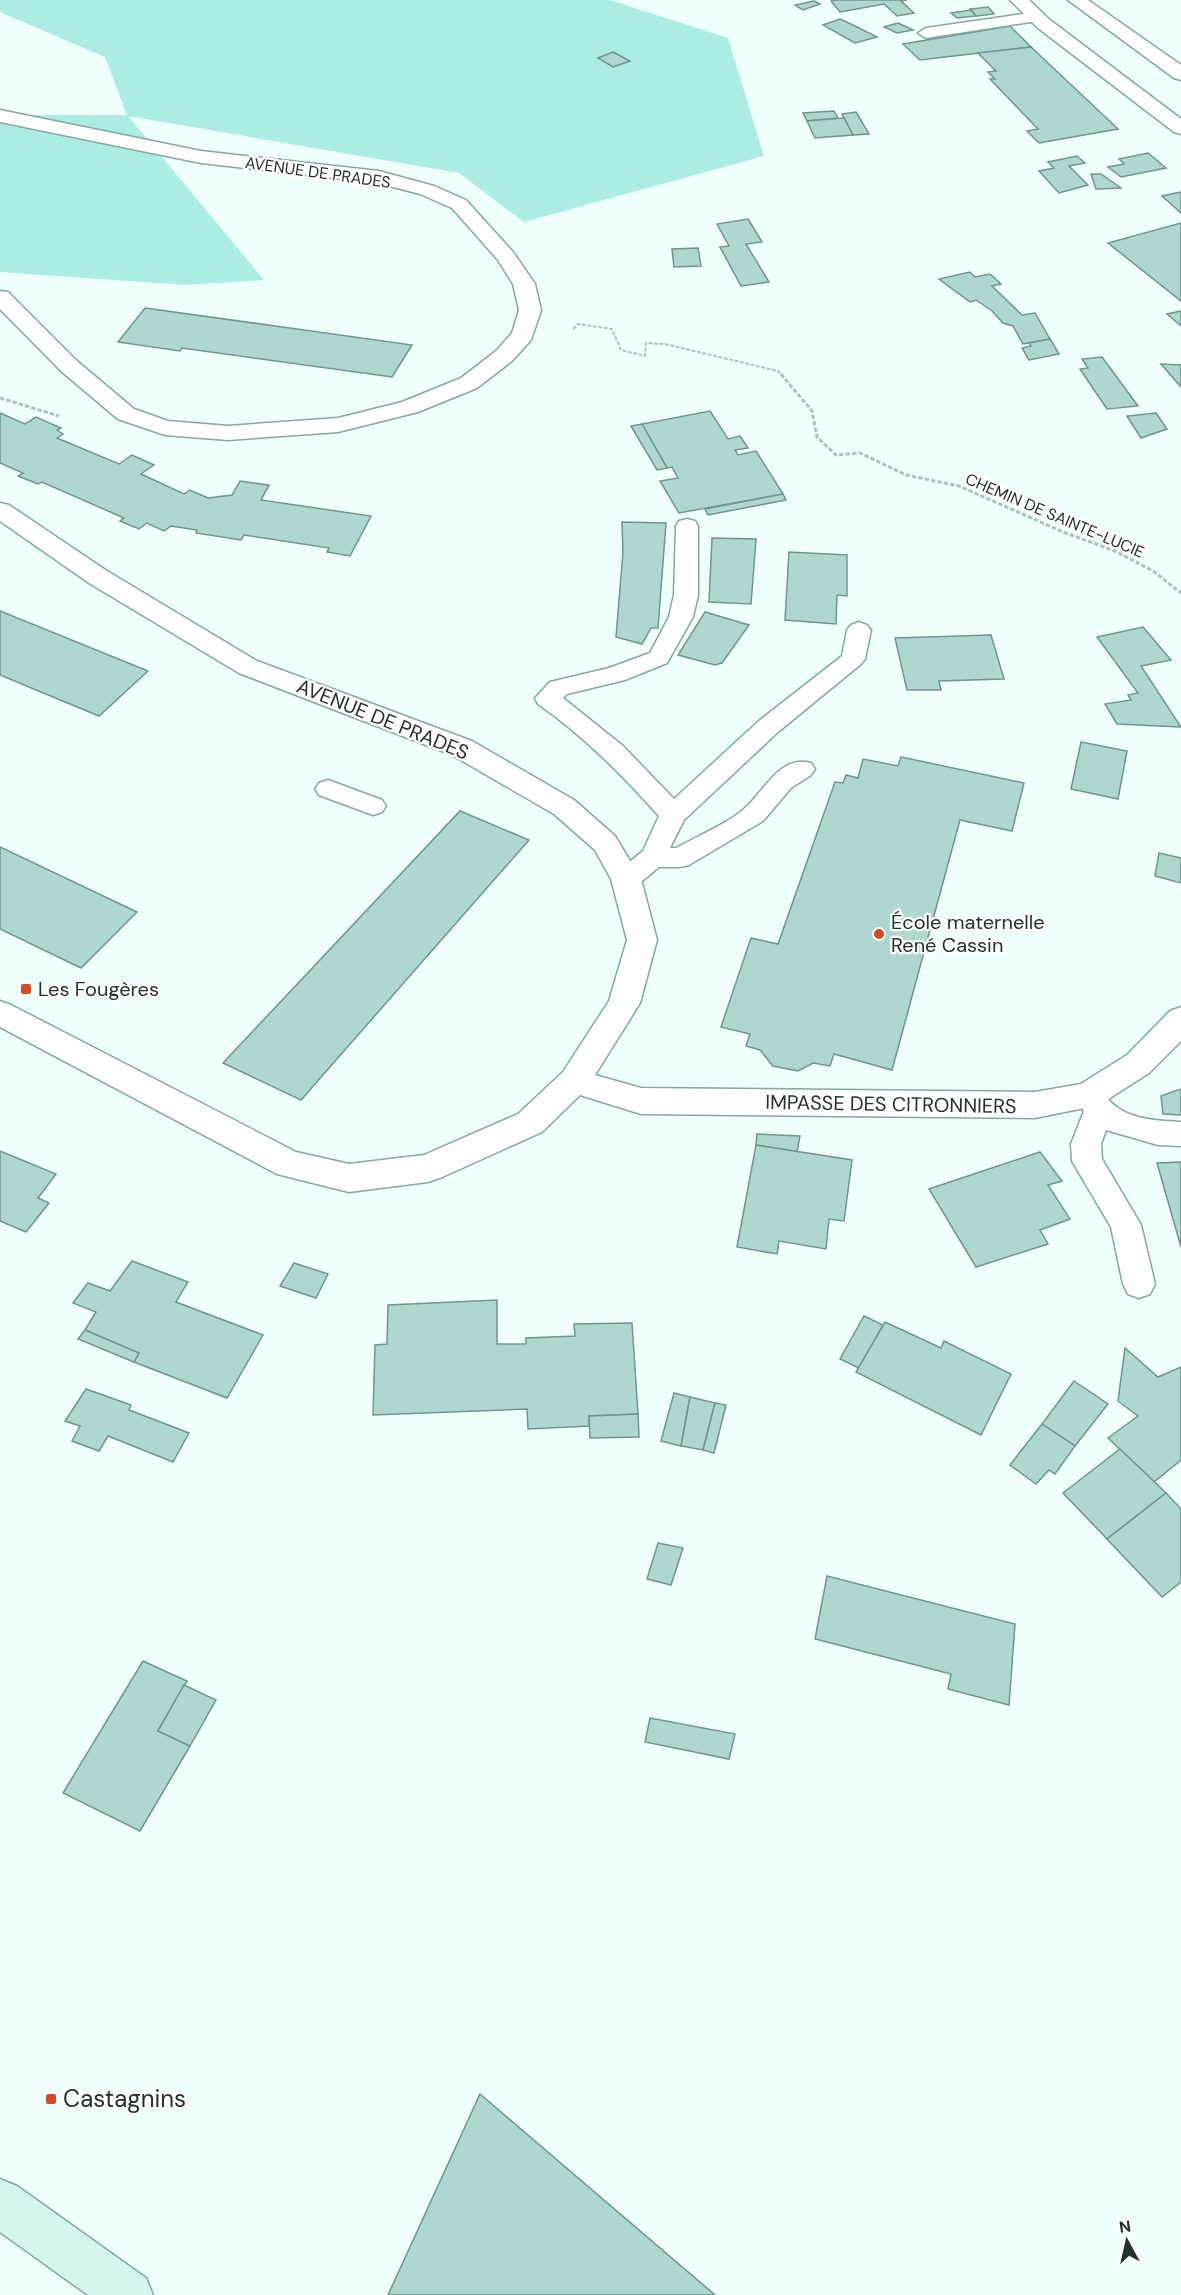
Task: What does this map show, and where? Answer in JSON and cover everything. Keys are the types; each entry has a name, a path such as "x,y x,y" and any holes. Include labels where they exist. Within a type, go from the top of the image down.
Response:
{"street":[{"path":"1019,0 1037,17 1181,128"},
{"path":"1077,0 1181,74"},
{"name":"AVENUE DE PRADES","path":"0,116 201,157 379,177 427,190 459,204 506,256 524,284 530,309 523,335 510,349 469,383 410,407 338,425 228,433 165,428 126,414 69,366 0,297"},
{"name":"AVENUE DE PRADES","path":"0,510 98,577 248,667 462,748 564,807 605,843 626,879 642,940 624,1003 574,1081 530,1123 428,1168 349,1178 289,1164 0,1013"},
{"name":"IMPASSE DES CITRONNIERS","path":"574,1081 641,1101 1035,1105 1094,1102 1138,1064 1178,1025 1181,1018"},
{"path":"0,2203 129,2295"}],"lane":[{"path":"926,33 1037,17"},
{"path":"673,815 626,764 581,721 547,698 559,688 616,674 659,658 681,617 686,595 687,526"},
{"path":"626,879 653,857 673,815 769,726 853,659 859,630"},
{"path":"653,857 680,858 754,815 782,782 802,769"},
{"path":"328,789 373,807"},
{"path":"1094,1102 1110,1119 1158,1133 1181,1134"},
{"path":"1094,1102 1086,1144 1088,1161 1126,1225 1139,1284"}],"path":[{"name":"CHEMIN DE SAINTE-LUCIE","path":"571,331 578,324 612,329 621,350 645,356 646,344 665,344 778,371 812,411 817,437 836,455 860,453 906,475 959,486 1063,532 1115,551 1153,571 1181,593"}],"green space":[{"path":"0,0 610,0 728,38 764,156 524,222 459,173 128,116 264,280 186,285 0,272 0,115 127,115 105,57 0,12"}],"building":[{"path":"907,0 901,1 914,13 897,16 884,4 840,12 831,1"},
{"path":"814,1 820,4 803,10 795,5"},
{"path":"988,7 994,14 976,16 970,9"},
{"path":"971,10 976,16 957,18 951,13"},
{"path":"840,19 877,37 855,43 823,25"},
{"path":"898,23 913,30 897,33 884,27"},
{"path":"1010,26 1031,47 920,60 903,44"},
{"path":"1031,47 1118,129 1039,143 1027,131 1038,129 990,79 995,79 988,72 996,71 978,53"},
{"path":"613,52 630,61 613,67 598,58"},
{"path":"834,111 838,118 807,121 803,113"},
{"path":"856,112 869,134 853,135 842,114"},
{"path":"844,118 853,135 815,138 807,121"},
{"path":"1148,153 1166,168 1121,177 1108,167 1124,164 1119,159"},
{"path":"1077,156 1085,163 1069,166 1088,185 1059,193 1039,171 1054,168 1048,162"},
{"path":"1091,174 1101,174 1121,188 1096,189"},
{"path":"1181,192 1181,213 1162,196"},
{"path":"748,219 762,242 746,244 769,282 741,286 720,247 729,246 717,224"},
{"path":"1181,223 1181,301 1108,243"},
{"path":"698,248 701,266 674,267 672,249"},
{"path":"970,272 975,277 990,274 1001,284 992,286 1022,315 1035,313 1050,339 1023,344 1013,326 1003,323 992,311 976,300 970,302 939,279"},
{"path":"145,308 412,345 392,377 182,348 180,351 118,342"},
{"path":"1181,311 1181,326 1167,314"},
{"path":"1050,339 1059,354 1029,360 1022,348 1031,346 1029,343"},
{"path":"1102,357 1138,406 1107,409 1080,369 1088,368 1082,359"},
{"path":"1161,364 1181,365 1181,387"},
{"path":"710,411 728,439 740,436 748,448 735,450 738,455 756,451 783,494 679,513 660,481 678,478 672,467 667,468 642,424"},
{"path":"0,413 25,424 36,417 61,428 57,430 63,434 57,438 119,464 132,455 154,465 141,474 184,494 190,490 208,498 232,495 240,481 269,485 261,500 371,516 350,556 327,552 329,548 244,535 241,540 196,533 197,530 171,526 164,531 147,523 139,529 120,521 124,518 42,482 38,484 18,476 23,473 0,463"},
{"path":"1156,413 1167,429 1141,438 1127,416"},
{"path":"642,424 667,468 657,470 631,426"},
{"path":"783,494 786,500 708,515 705,509"},
{"path":"622,522 666,523 658,628 651,628 642,644 616,637 623,552"},
{"path":"712,538 756,539 751,604 709,602"},
{"path":"789,552 847,555 847,596 837,595 836,624 785,620"},
{"path":"0,611 148,671 99,716 0,675"},
{"path":"705,612 749,625 722,663 715,665 678,655"},
{"path":"1143,627 1171,660 1141,666 1181,727 1117,724 1105,704 1131,700 1128,695 1138,693 1097,637"},
{"path":"991,635 1004,679 939,681 941,690 907,690 895,638"},
{"path":"1081,742 1127,751 1118,799 1071,789"},
{"path":"901,757 1024,783 1012,831 960,820 892,1070 834,1054 830,1066 813,1063 798,1071 773,1066 760,1050 746,1046 750,1034 721,1027 751,938 778,944 835,782 843,783 846,775 858,778 863,759 898,766"},
{"path":"460,811 529,840 301,1100 223,1063"},
{"path":"0,847 137,912 81,968 0,929"},
{"path":"1159,853 1181,858 1181,883 1155,876"},
{"path":"1181,1089 1181,1115 1163,1114 1161,1096"},
{"path":"757,1134 800,1136 797,1152 756,1145"},
{"path":"756,1145 852,1160 844,1221 829,1219 826,1249 779,1241 777,1254 737,1247"},
{"path":"0,1151 56,1174 38,1198 49,1203 26,1232 0,1221"},
{"path":"1040,1152 1062,1181 1048,1185 1070,1219 1040,1230 1048,1244 976,1267 929,1189"},
{"path":"1181,1162 1181,1247 1157,1163"},
{"path":"132,1261 188,1282 176,1302 263,1335 227,1398 134,1362 139,1353 85,1330 96,1312 73,1303 88,1283 110,1291"},
{"path":"294,1263 328,1274 316,1298 280,1286"},
{"path":"497,1300 497,1344 526,1344 526,1338 575,1336 574,1324 632,1323 638,1414 589,1416 589,1426 528,1429 527,1409 373,1415 375,1345 387,1344 388,1305"},
{"path":"864,1316 883,1325 859,1368 840,1359"},
{"path":"885,1322 941,1348 944,1341 1011,1374 981,1435 856,1372"},
{"path":"85,1330 139,1353 134,1362 78,1339"},
{"path":"1125,1348 1158,1377 1181,1367 1181,1460 1154,1482 1108,1438 1138,1416 1118,1401"},
{"path":"1074,1381 1108,1404 1075,1446 1042,1424"},
{"path":"86,1389 131,1405 129,1410 189,1433 173,1462 108,1436 99,1451 72,1441 80,1426 65,1421"},
{"path":"674,1393 690,1397 681,1446 661,1441"},
{"path":"690,1397 715,1403 703,1450 681,1446"},
{"path":"715,1403 726,1405 714,1453 703,1450"},
{"path":"638,1414 639,1437 590,1438 589,1416"},
{"path":"1042,1424 1075,1446 1055,1474 1049,1470 1036,1484 1010,1465"},
{"path":"1120,1449 1166,1493 1107,1539 1063,1493"},
{"path":"1166,1493 1181,1509 1181,1582 1162,1597 1107,1539"},
{"path":"658,1543 683,1548 671,1585 647,1579"},
{"path":"827,1576 1015,1624 1009,1705 948,1689 951,1674 815,1639"},
{"path":"143,1661 187,1681 158,1731 190,1746 140,1831 63,1793"},
{"path":"184,1685 216,1700 190,1746 158,1731"},
{"path":"650,1718 735,1734 729,1759 645,1742"},
{"path":"480,2094 715,2295 388,2295"}],"place":[{"name":"École maternelle René Cassin","path":"879,934"},
{"name":"Les Fougères","path":"26,989"},
{"name":"Castagnins","path":"51,2099"}]}
